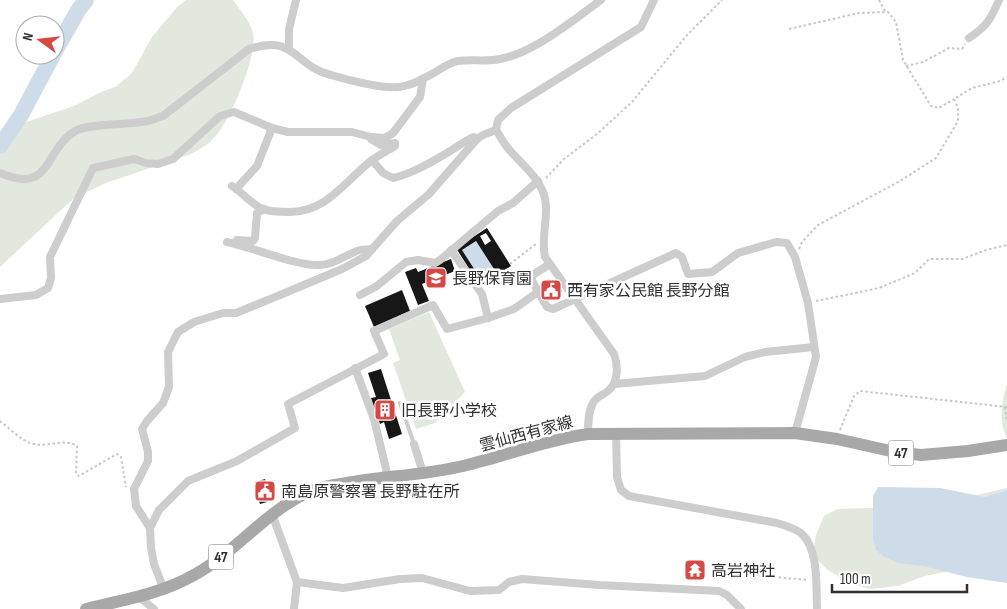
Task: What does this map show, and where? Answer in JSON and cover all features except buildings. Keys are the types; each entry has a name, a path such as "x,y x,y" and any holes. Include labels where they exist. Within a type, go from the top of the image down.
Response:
{"main road":[{"name":"雲仙西有家線","path":"86,609 164,590 194,575 222,557 272,514 312,490 339,484 463,466 566,437 588,434 795,433 837,439 894,452 921,455 1007,445"}],"street":[{"path":"289,49 289,29 296,0"},
{"path":"4,175 30,179 37,176 44,170 66,138 79,129 148,121 162,116 249,49 272,44 289,49 316,70 330,75 388,87 400,87 423,79 456,61 498,60 516,55 531,48 601,0"},
{"path":"588,434 589,412 593,402 610,390 614,384 617,363 614,354 545,257 543,248 544,192 506,146 496,130 498,120 511,108 641,27 654,0"},
{"path":"969,38 984,28 990,20 999,0"},
{"path":"0,299 36,295 48,288 51,278 50,257 93,168 134,159 158,164 173,159 220,116 234,112 272,128 288,132 352,132 371,137 385,138 393,133 420,97 423,79"},
{"path":"272,128 257,166 234,188 252,203 264,209 283,212 303,212 319,206 372,160 395,146 395,143 381,145 371,139 371,137"},
{"path":"150,528 136,506 134,488 148,460 148,452 142,430 147,421 164,403 169,387 168,352 178,332 194,322 223,313 236,313 342,269 366,256 397,221 429,194 477,139 496,130"},
{"path":"372,160 383,173 393,178 402,176 448,153 464,141 474,137 477,139"},
{"path":"360,295 377,286 406,262 418,260 434,263 440,260 498,211 513,203 538,183"},
{"path":"264,209 257,213 255,238 253,241 237,240 231,243 300,263 318,265 334,263 360,250 372,249"},
{"path":"550,264 532,276 532,282 547,307 553,309 676,253 682,257 688,274 712,272 738,254 776,242 787,243 795,257 808,303 816,357 795,433"},
{"path":"451,250 482,294 488,318"},
{"path":"164,590 154,564 151,548 150,528 159,510 188,481 237,461 296,428 288,404 384,354 374,331 433,305 447,329 514,309 538,292"},
{"path":"614,384 705,376 745,357 765,352 814,347"},
{"path":"355,368 374,419 388,477"},
{"path":"616,434 617,477 621,490 629,496 777,523 794,528 803,535 810,544 814,556 817,609"},
{"path":"414,444 423,473"},
{"path":"272,514 297,582 294,609"},
{"path":"297,582 343,588 400,579 422,578 470,591 499,590 509,582 522,579 719,590 741,609"},
{"path":"139,597 154,609"}],"lane":[{"path":"400,403 414,444"}],"path":[{"path":"538,183 632,102 687,35 722,0"},
{"path":"879,0 885,11"},
{"path":"789,29 841,17 885,11 891,14 896,22 903,60 934,108 939,108 972,88 1000,81 1007,77"},
{"path":"906,66 923,62 949,48 962,48 969,38"},
{"path":"795,257 802,242 818,225 900,181 936,158 958,121 958,108 954,99"},
{"path":"510,264 544,239"},
{"path":"808,303 879,288 914,273 929,259 962,259 1007,245"},
{"path":"837,439 854,396 860,391 1006,407 1007,422"},
{"path":"0,421 29,443 46,445 62,442 77,446 76,474 79,476 117,454 121,457 126,488"},
{"path":"714,571 815,581"}],"shaded area":[{"path":"186,0 233,0 247,20 253,33 254,43 248,70 237,99 218,133 206,145 191,154 106,183 74,198 0,267 0,139 26,122 74,106 117,86 132,73 152,37 177,7"},
{"path":"429,312 465,392 435,423 416,429 393,363 400,360 389,329"},
{"path":"1007,385 1007,438 1004,433 1002,412 1003,397"},
{"path":"1007,488 1007,557 976,566 925,576 898,586 870,589 849,583 828,570 816,558 814,547 816,535 824,516 837,509 930,506"}],"water":[{"path":"476,241 494,269 480,278 462,250"},
{"path":"878,487 940,488 985,497 1007,490 1007,583 967,577 923,566 897,563 883,556 876,550 873,539 873,496"}],"waterway":[{"path":"65,34 86,0"},
{"path":"0,146 21,115 48,65"}],"place":[{"name":"長野保育園","path":"436,278"},
{"name":"西有家公民館 長野分館","path":"551,290"},
{"name":"旧長野小学校","path":"385,410"},
{"name":"南島原警察署 長野駐在所","path":"265,491"},
{"name":"高岩神社","path":"695,570"}]}
